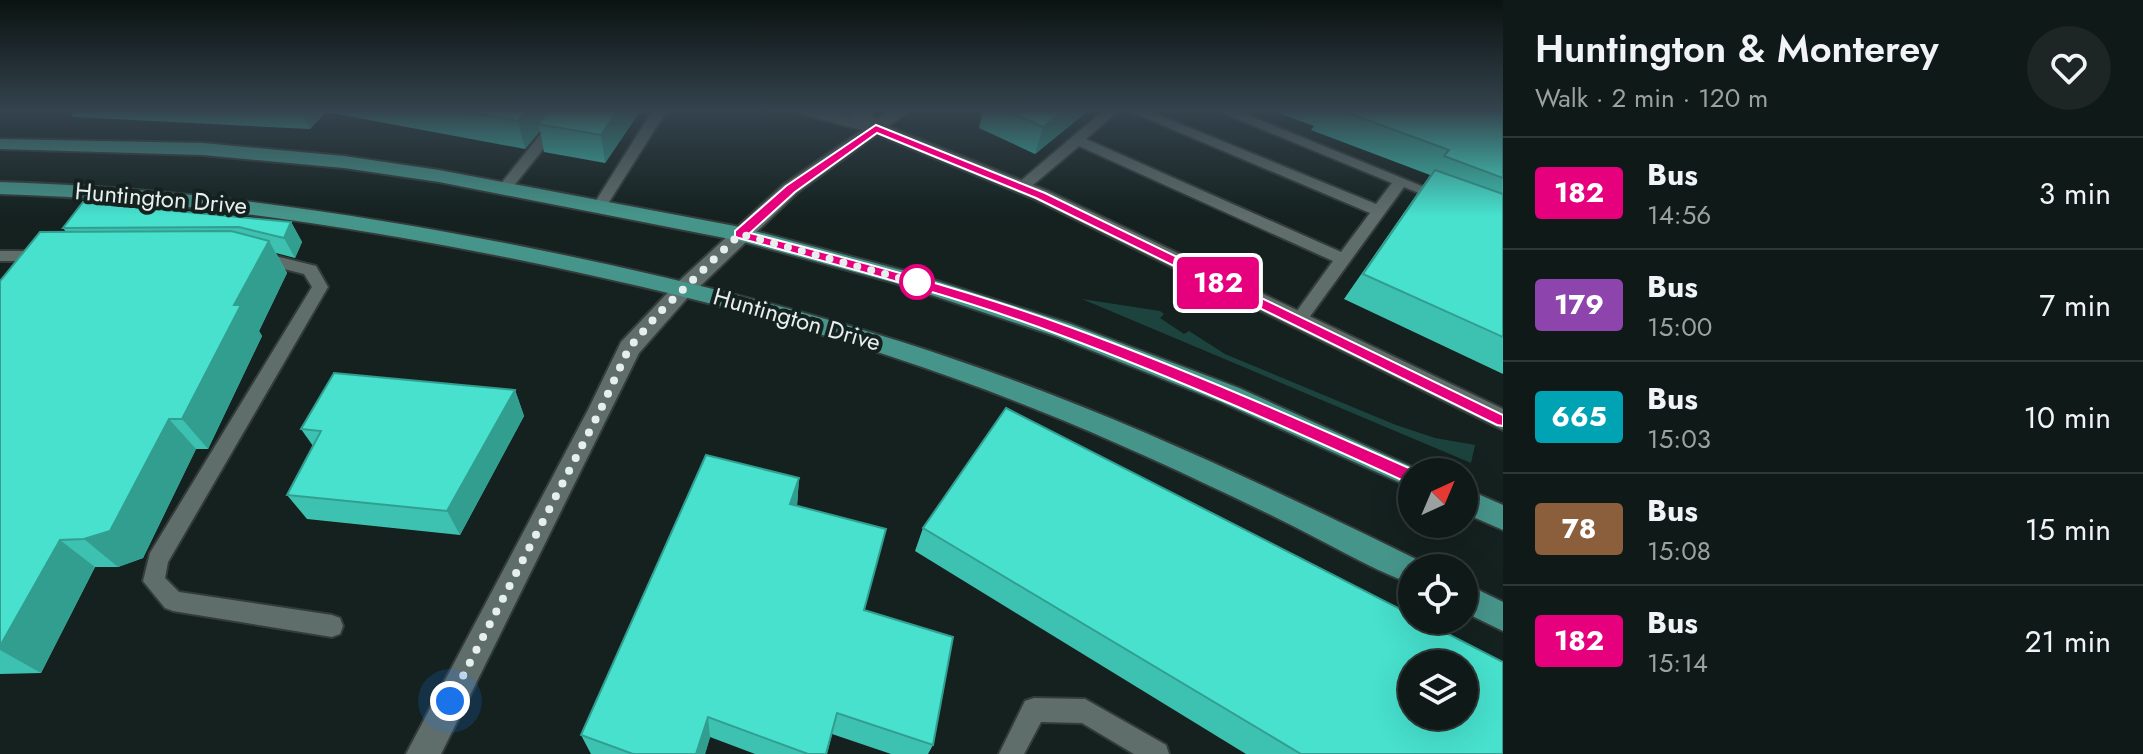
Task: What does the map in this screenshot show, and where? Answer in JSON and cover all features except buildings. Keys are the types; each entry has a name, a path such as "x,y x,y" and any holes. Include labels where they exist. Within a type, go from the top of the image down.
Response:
{"main road":[{"name":"Huntington Drive","path":"33,145 250,153 344,162 740,234 901,277 1063,330 1230,395 1398,471"},
{"name":"Huntington Drive","path":"0,188 212,200 328,216 686,287 917,355 1087,419 1308,519 1398,564"},
{"path":"1478,506 1503,518"},
{"path":"1478,604 1503,617"}],"street":[{"path":"423,754 600,411 629,348 740,234 790,189 852,145"},
{"path":"919,145 1022,187 1503,420"}],"lane":[{"path":"504,189 538,145"},
{"path":"599,207 639,145"},
{"path":"1022,187 1071,145"},
{"path":"1089,145 1343,259"},
{"path":"1219,145 1379,211"},
{"path":"1318,145 1459,204"},
{"path":"611,154 631,158"},
{"path":"1297,322 1401,181"},
{"path":"236,255 251,255 310,270 320,287 158,560 154,581 173,601 332,626"},
{"path":"0,256 63,256"},
{"path":"1011,754 1034,710 1085,711 1157,754"}],"green space":[{"path":"1082,299 1160,311 1164,314 1160,318 1184,334 1189,331 1225,354 1396,425 1435,438 1475,445 1472,458 1459,458"}],"bus line":[{"name":"182","path":"852,145 790,189 740,234 901,277 1063,330 1230,395 1398,471"},
{"name":"182","path":"920,145 1041,195 1503,420"}],"route":[{"path":"450,701 600,411 629,348 659,313 740,234 928,286 917,282"}]}
